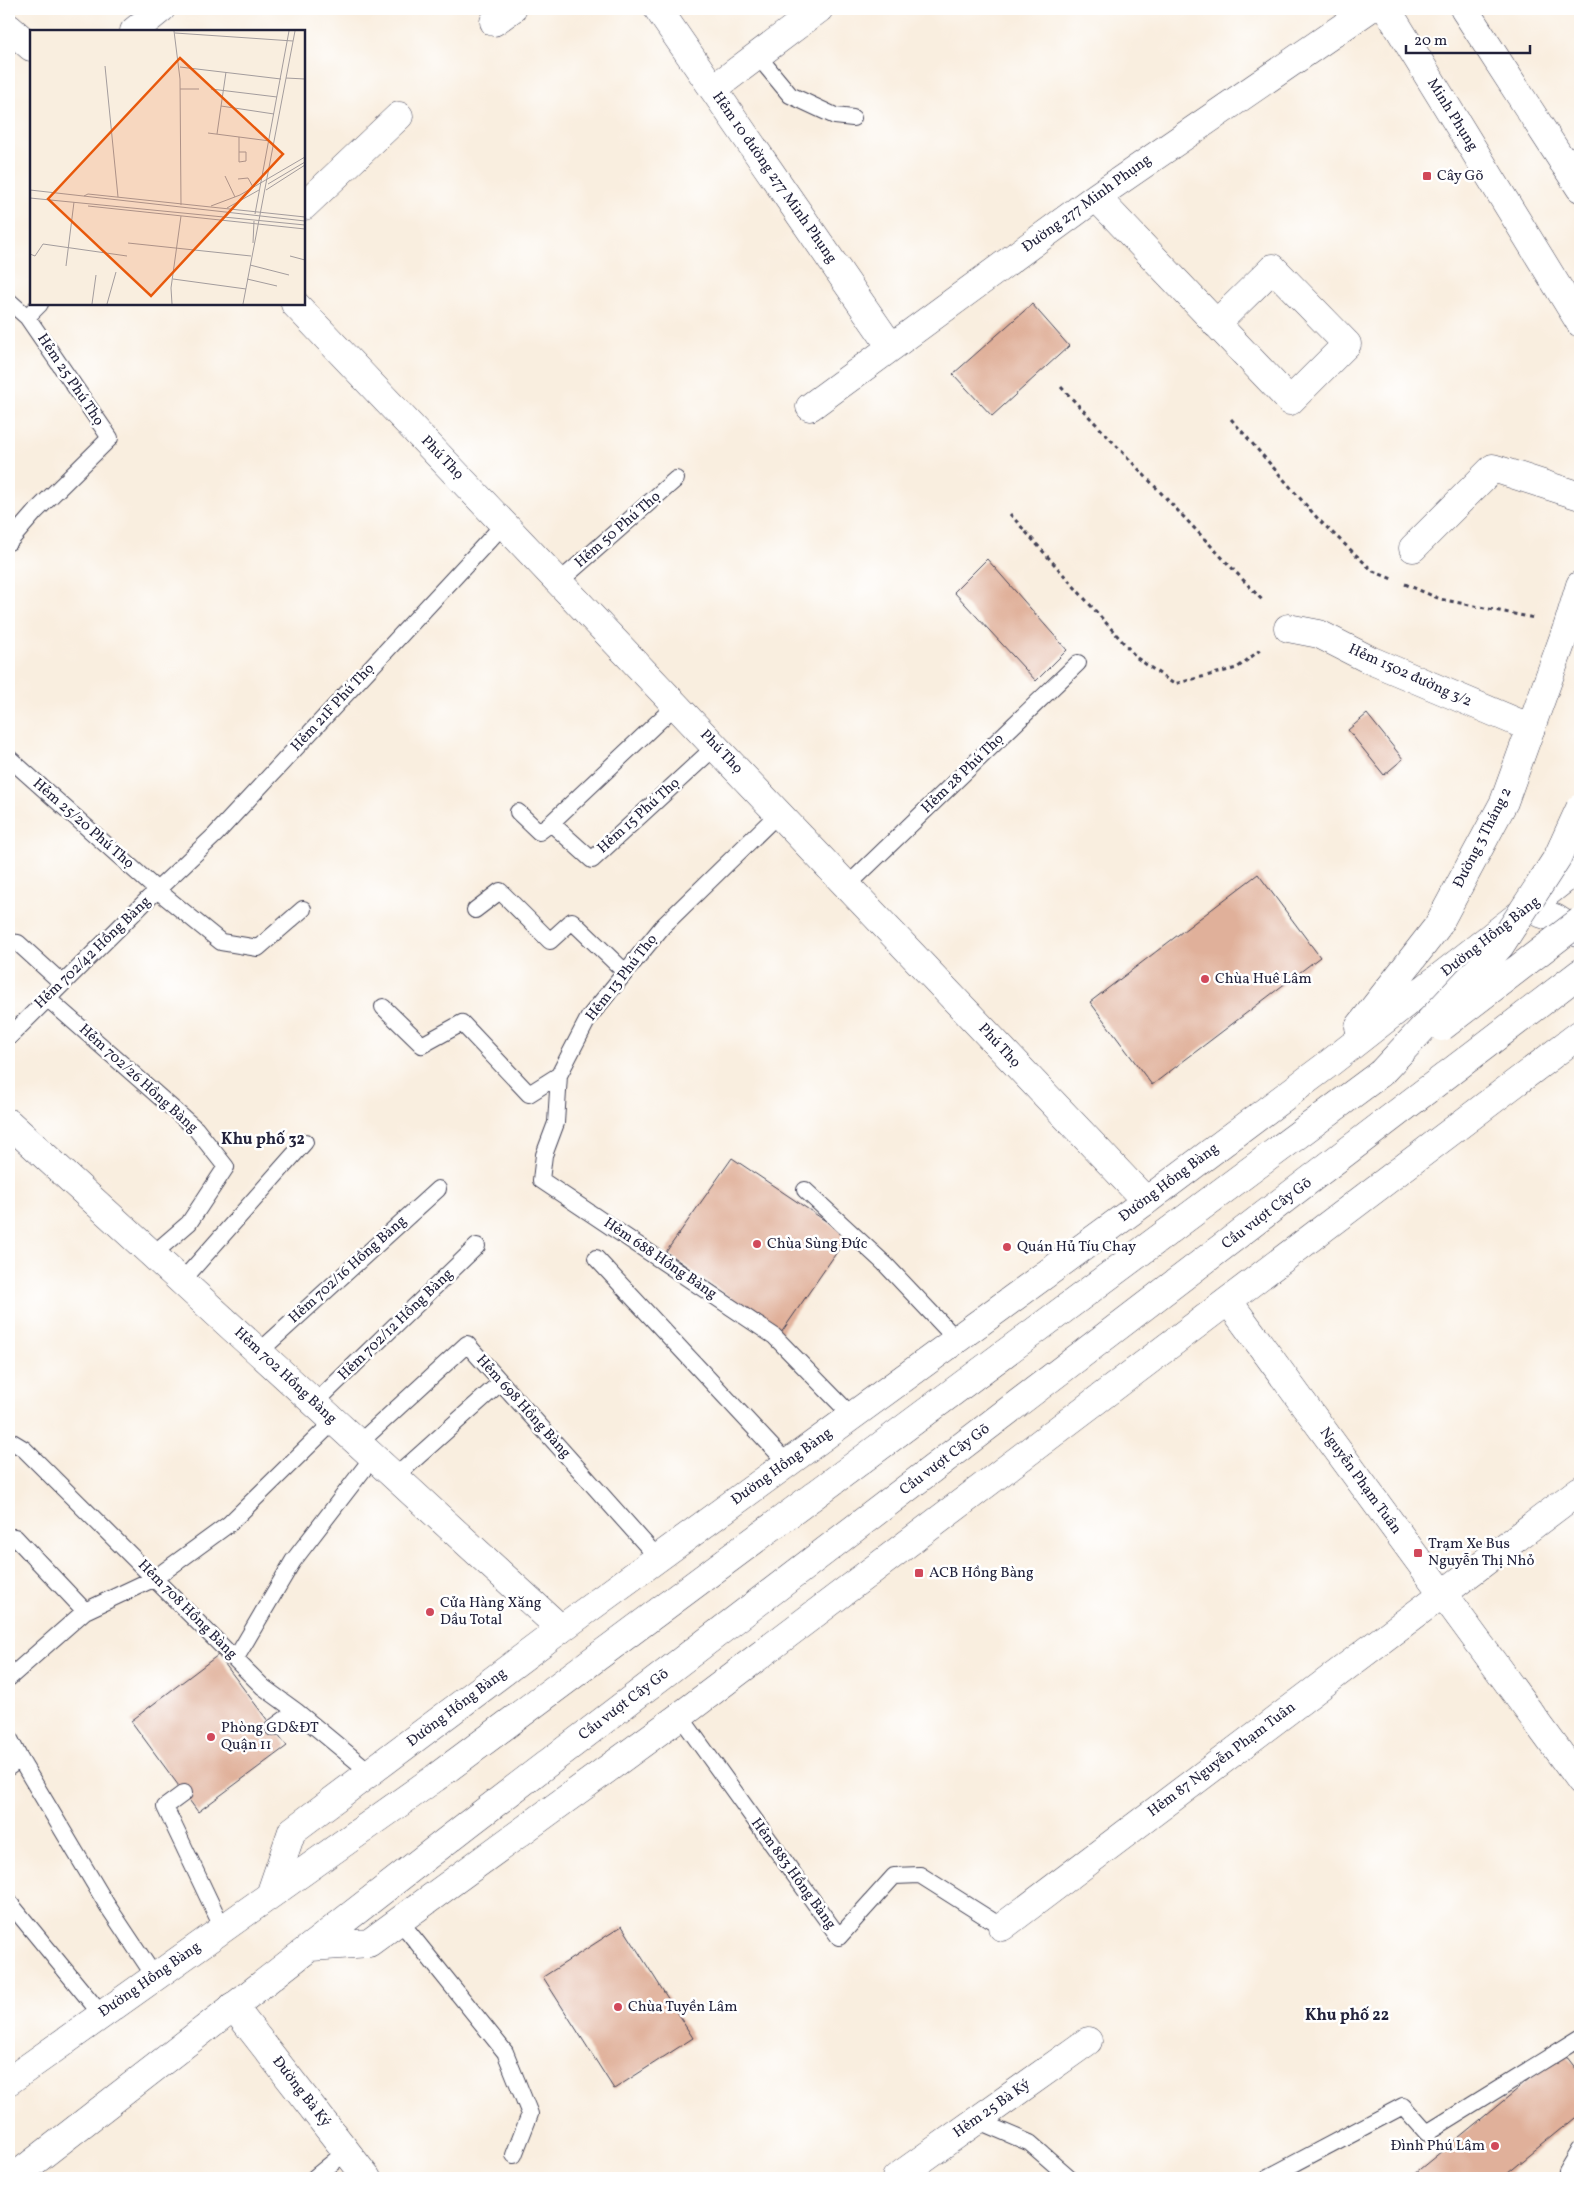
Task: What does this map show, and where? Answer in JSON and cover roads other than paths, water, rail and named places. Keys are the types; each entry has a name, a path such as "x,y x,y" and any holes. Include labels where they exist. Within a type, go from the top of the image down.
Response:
{"main road":[{"path":"135,30 161,9"},
{"name":"Hẻm 10 đường 277 Minh Phụng","path":"658,9 891,347"},
{"path":"713,89 819,9"},
{"name":"Đường 277 Minh Phụng","path":"810,408 1096,196 1369,9"},
{"name":"Minh Phụng","path":"1387,9 1580,322"},
{"path":"1464,9 1572,162 1580,188"},
{"path":"9,28 30,46"},
{"path":"305,205 399,116"},
{"path":"1096,196 1216,324 1290,401 1348,344 1273,268 1216,324"},
{"name":"Phú Thọ","path":"296,305 560,581 1146,1201"},
{"path":"1413,548 1493,468 1580,496"},
{"name":"Đường 3 Tháng 2","path":"1331,1062 1438,927 1504,802 1565,634 1580,585"},
{"name":"Hẻm 1502 đường 3/2","path":"1288,628 1319,634 1370,660 1531,728"},
{"path":"1381,1073 1500,946 1557,858 1580,808"},
{"name":"Đường Hồng Bàng","path":"9,2081 270,1895 292,1831 561,1629 1146,1201 1331,1062 1580,867"},
{"path":"1527,909 1554,918 1580,934"},
{"path":"270,1895 435,1778 1381,1073 1580,921"},
{"name":"Cầu vượt Cây Gõ","path":"311,1946 1580,973"},
{"path":"13,2178 311,1946 369,1943 680,1716 1229,1302 1580,1034"},
{"name":"Hẻm 702 Hồng Bàng","path":"9,1123 561,1629"},
{"name":"Nguyễn Phạm Tuân","path":"1229,1302 1441,1594 1580,1781"},
{"name":"Hẻm 87 Nguyễn Phạm Tuân","path":"1002,1927 1580,1490"},
{"name":"Đường Bà Ký","path":"233,2006 367,2178"},
{"name":"Hẻm 25 Bà Ký","path":"896,2178 1088,2041"}],"lane":[{"path":"757,55 790,95 835,116 853,118"},
{"path":"9,301 28,317"},
{"name":"Hẻm 25 Phú Thọ","path":"9,542 35,512 110,438 28,317 39,305"},
{"name":"Hẻm 50 Phú Thọ","path":"560,581 676,479"},
{"name":"Hẻm 21F Phú Thọ","path":"157,890 214,835 504,522"},
{"name":"Hẻm 28 Phú Thọ","path":"848,886 1078,663"},
{"path":"518,812 539,832 551,823 676,705"},
{"name":"Hẻm 15 Phú Thọ","path":"551,823 592,860 716,746"},
{"name":"Hẻm 25/20 Phú Thọ","path":"9,758 157,890"},
{"name":"Hẻm 13 Phú Thọ","path":"559,1075 589,1017 663,926 779,813"},
{"name":"Hẻm 702/42 Hồng Bàng","path":"9,1037 157,890 220,942 258,948 303,909"},
{"path":"475,910 500,891 550,941 572,921 625,972"},
{"path":"9,942 18,943 62,983"},
{"name":"Hẻm 702/26 Hồng Bàng","path":"47,998 196,1129 226,1167 189,1223 152,1254"},
{"path":"383,1007 422,1045 462,1023 529,1094 559,1075"},
{"name":"Hẻm 688 Hồng Bàng","path":"559,1075 556,1123 544,1155 541,1180 774,1336 852,1416"},
{"path":"182,1281 305,1142"},
{"name":"Hẻm 702/16 Hồng Bàng","path":"259,1352 438,1189"},
{"path":"805,1190 885,1264 957,1340"},
{"name":"Hẻm 702/12 Hồng Bàng","path":"315,1403 477,1246"},
{"path":"596,1258 787,1463"},
{"name":"Hẻm 698 Hồng Bàng","path":"366,1450 467,1344 658,1558"},
{"path":"395,1477 501,1382"},
{"path":"9,1678 85,1611 155,1578 229,1524 334,1421"},
{"name":"Hẻm 708 Hồng Bàng","path":"9,1440 24,1449 263,1687 296,1711 371,1773"},
{"path":"236,1658 293,1561 366,1450"},
{"path":"15,1537 85,1611"},
{"path":"273,1728 296,1711"},
{"name":"Hẻm 883 Hồng Bàng","path":"680,1716 839,1938 894,1876 920,1875 1002,1927"},
{"path":"9,1738 14,1763 155,1977"},
{"path":"184,1793 165,1807 222,1929"},
{"path":"9,1902 101,2014"},
{"path":"399,1920 505,2052 530,2114 514,2155"},
{"path":"1267,2178 1403,2106 1427,2133 1580,2038"},
{"path":"976,2120 1030,2143 1070,2178"},
{"path":"1566,2178 1567,2172 1580,2150"},
{"path":"314,2178 347,2151"}],"place":[{"name":"Cây Gõ","path":"1427,176"},
{"name":"Chùa Huê Lâm","path":"1205,979"},
{"name":"Chùa Sùng Đức","path":"757,1244"},
{"name":"Quán Hủ Tíu Chay","path":"1007,1247"},
{"name":"Trạm Xe Bus Nguyễn Thị Nhỏ","path":"1418,1553"},
{"name":"ACB Hồng Bàng","path":"919,1573"},
{"name":"Cửa Hàng Xăng Dầu Total","path":"430,1612"},
{"name":"Phòng GD&ĐT Quận 11","path":"211,1737"},
{"name":"Chùa Tuyền Lâm","path":"618,2007"},
{"name":"Đình Phú Lâm","path":"1495,2146"}],"district":[{"name":"Khu phố 32","path":"263,1140"},
{"name":"Khu phố 22","path":"1347,2016"}]}
